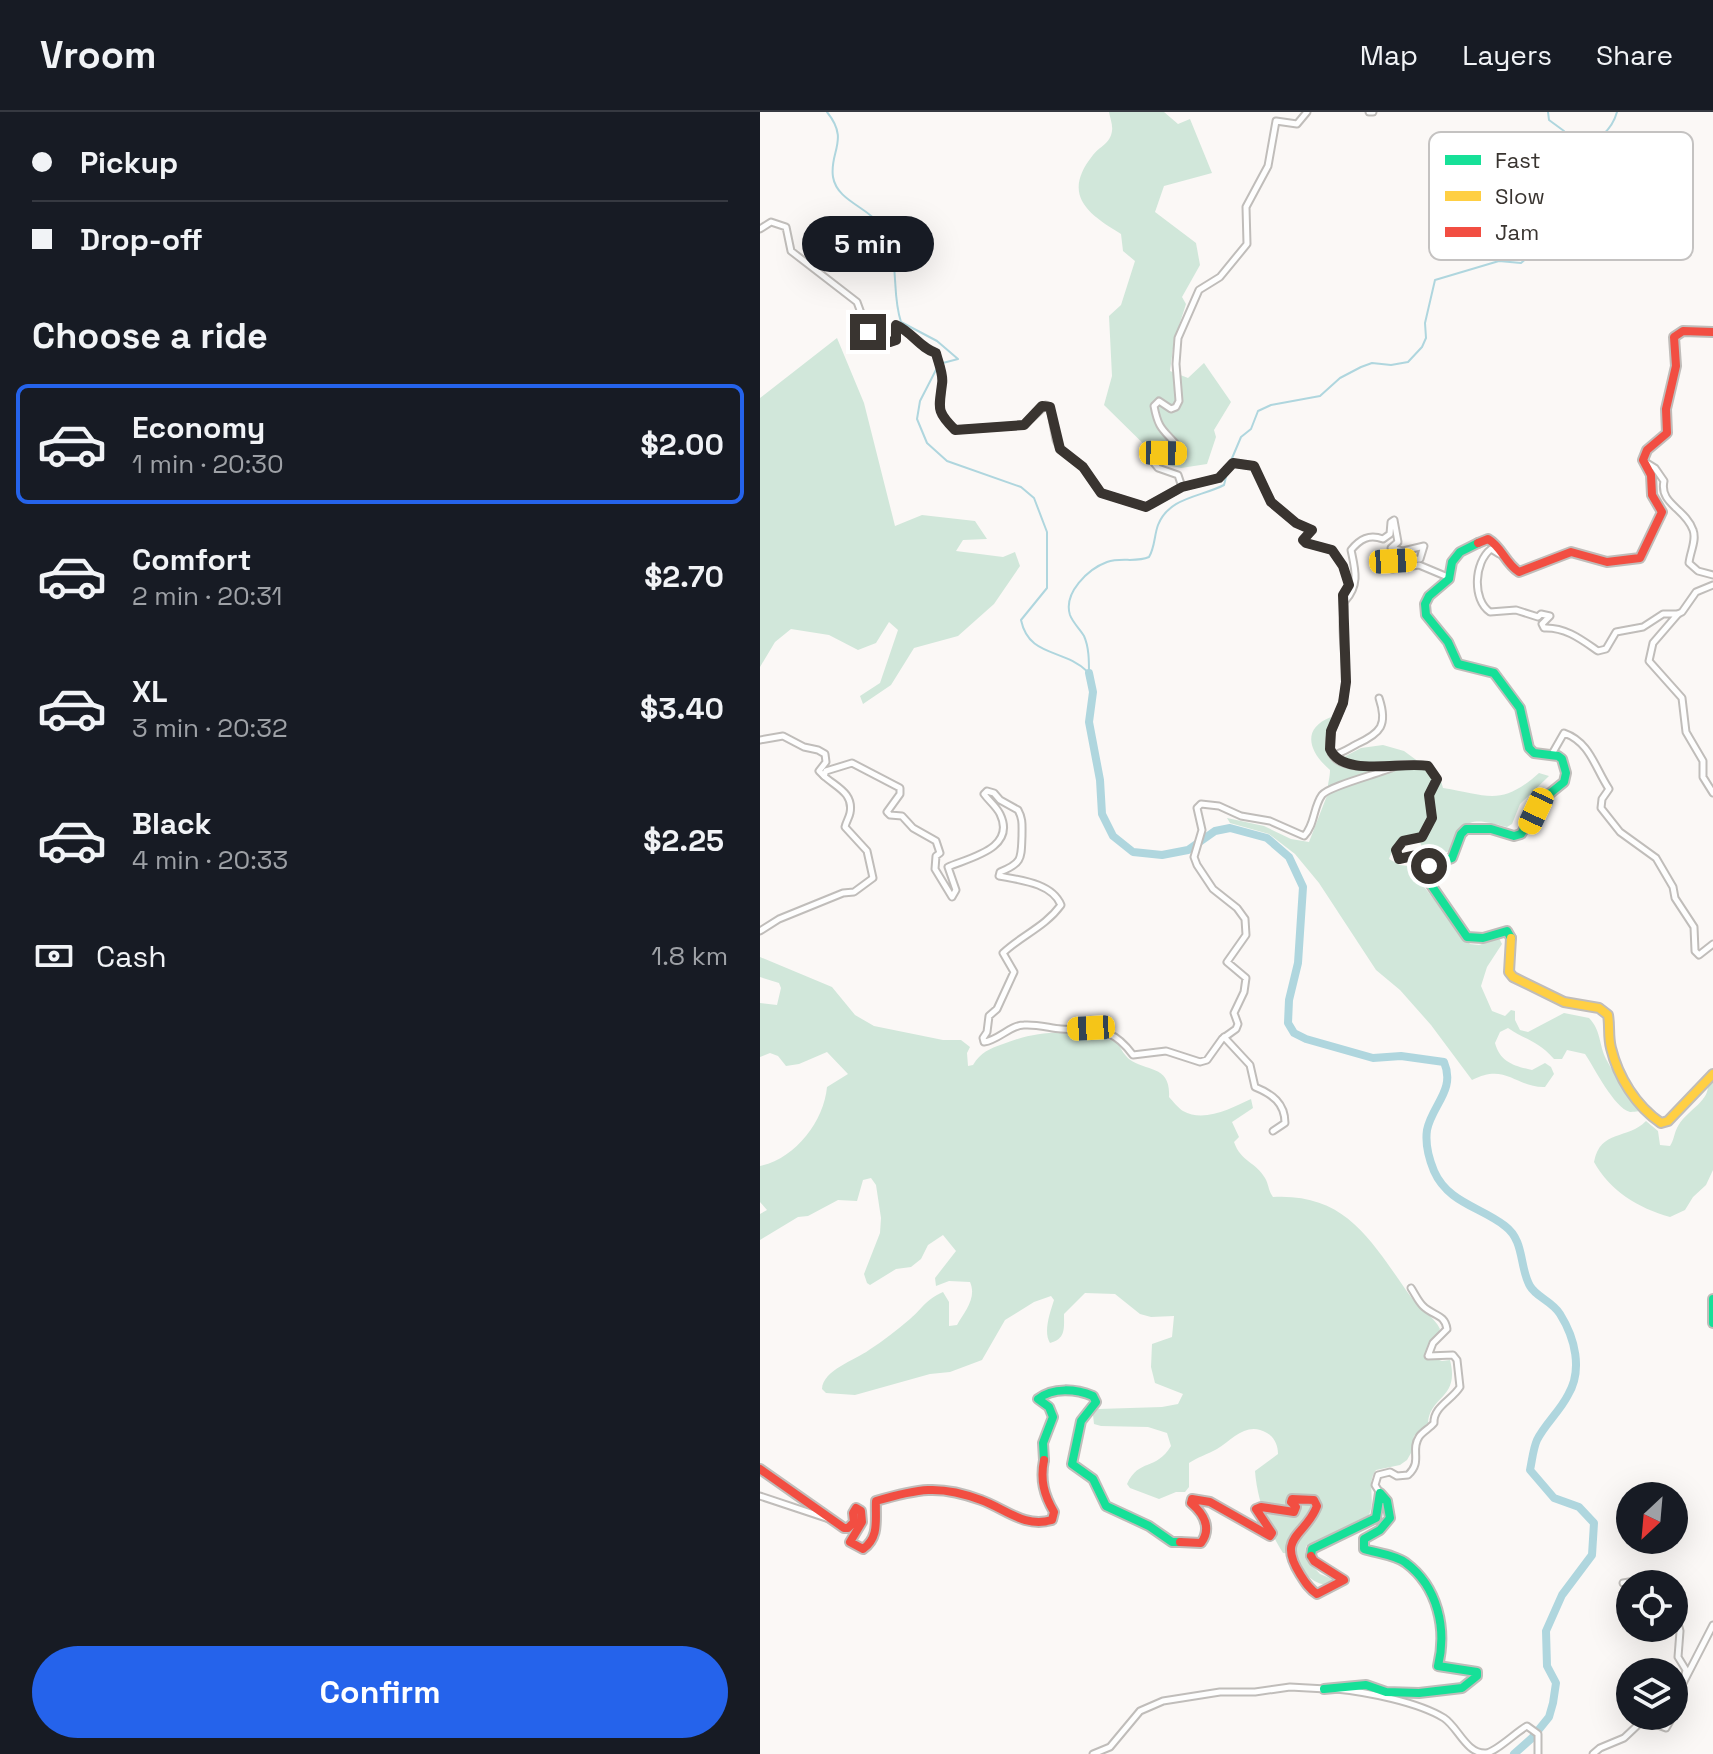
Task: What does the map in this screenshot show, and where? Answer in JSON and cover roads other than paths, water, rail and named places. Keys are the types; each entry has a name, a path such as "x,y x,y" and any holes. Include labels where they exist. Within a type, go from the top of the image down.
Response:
{"street":[{"path":"1182,487 1178,475 1158,468 1146,453 1179,453 1180,449 1158,426 1154,406 1159,401 1171,409 1176,407 1179,401 1176,364 1178,338 1199,290 1220,277 1247,244 1246,207 1268,166 1276,121 1297,124 1307,112"},
{"path":"760,229 771,222 786,227 791,251 857,302 868,332 890,342 896,340 896,325 904,328 926,350 936,353 943,383 939,406 945,420 955,430 1024,425 1046,405 1050,407 1060,449 1083,467 1101,493 1146,507 1182,487 1219,478 1233,463 1254,466 1271,502 1296,523 1312,530 1303,540 1306,543 1332,550 1343,566 1349,585 1343,595 1346,682 1343,703 1331,731 1332,755 1338,761 1352,765 1394,767"},
{"path":"1678,614 1663,614 1643,627 1616,632 1606,649 1598,651 1563,629 1544,628 1542,624 1550,616 1541,614 1538,617 1510,609 1490,612 1484,608 1477,572 1484,555 1491,549 1519,572 1571,552 1607,562 1640,558 1662,512 1652,495 1651,475 1643,460 1647,450 1667,433 1666,409 1676,366 1674,337 1683,331 1713,332"},
{"path":"1643,460 1655,468 1664,481 1664,498 1683,513 1692,527 1695,538 1689,563 1698,571 1713,575"},
{"path":"1345,601 1353,593 1356,583 1351,550 1359,540 1375,536 1383,539 1390,534 1394,520 1398,542 1391,548 1403,551 1424,546 1420,559 1393,561 1392,569 1419,565 1450,578"},
{"path":"1431,865 1452,858 1466,829 1491,829 1514,836 1525,830 1543,799 1564,782 1566,773 1562,759 1531,751 1520,708 1514,697 1494,673 1458,664 1448,642 1426,615 1427,599 1450,578 1452,562 1460,552 1488,539 1499,545 1512,568"},
{"path":"1713,585 1696,592 1653,643 1649,661 1682,698 1686,732 1703,761 1703,777 1713,793"},
{"path":"1332,755 1373,738 1378,732 1383,717 1379,698"},
{"path":"1552,754 1564,733 1575,737 1587,748 1609,789 1602,799 1601,808 1607,819 1656,858 1673,887 1675,898 1694,927 1695,951 1699,955 1713,944"},
{"path":"760,740 783,736 825,754 826,762 819,771 848,797 850,814 845,827 867,851 873,878 854,892 843,893 779,919 760,931"},
{"path":"824,776 826,771 852,763 900,788 900,794 887,812 902,816 913,828 936,841 940,853 936,856 935,869 952,897 956,890 948,867 979,857 992,848 1004,825 996,807 984,794 987,791 994,793 1018,810 1023,824 1021,858 1012,867 1000,872 999,876 1027,881 1047,890 1055,894 1061,905 1049,920 1003,953 1014,972 997,1009 989,1016 984,1042 996,1040 1015,1027 1025,1025 1091,1028 1120,1039 1133,1055 1166,1051 1200,1062 1211,1056 1238,1024 1234,1013 1247,982 1227,962 1246,935 1245,919 1237,908 1213,889 1194,857 1202,830 1197,808 1201,804 1219,806 1241,816 1270,821 1304,836 1309,831 1317,802 1327,789 1411,763 1428,766 1437,779 1429,795 1432,818 1422,837 1403,841 1396,850 1399,859 1421,854 1430,856 1427,879 1467,937 1477,940 1507,931 1514,944 1509,972 1513,977 1564,1002 1599,1008 1608,1015 1610,1045 1620,1072 1652,1118 1661,1123 1668,1121 1713,1074"},
{"path":"1224,1037 1250,1065 1255,1087 1269,1094 1282,1107 1285,1123 1273,1131"},
{"path":"1324,1689 1366,1685 1386,1692 1419,1693 1462,1688 1477,1676 1475,1670 1465,1672 1438,1666 1443,1645 1436,1601 1432,1591 1412,1567 1405,1561 1364,1549 1364,1539 1380,1530 1390,1518 1387,1501 1375,1485 1378,1475 1390,1472 1397,1476 1408,1475 1413,1470 1417,1463 1420,1436 1434,1423 1433,1417 1441,1406 1460,1387 1457,1360 1453,1355 1428,1356 1433,1343 1447,1329 1447,1323 1424,1307 1411,1288"},
{"path":"1713,1299 1713,1323"},
{"path":"760,1469 774,1482 817,1507 844,1528 854,1522 856,1508 861,1511 862,1522 850,1542 863,1549 874,1541 877,1531 874,1518 876,1501 914,1490 931,1490 983,1500 1014,1518 1032,1522 1052,1520 1054,1512 1045,1497 1041,1473 1043,1443 1053,1417 1049,1407 1038,1399 1055,1391 1082,1390 1093,1396 1096,1402 1081,1419 1077,1442 1072,1448 1072,1464 1093,1479 1106,1506 1149,1526 1172,1542 1201,1543 1206,1539 1204,1516 1191,1503 1192,1499 1210,1502 1270,1536 1272,1533 1256,1509 1294,1512 1296,1507 1292,1499 1316,1501 1315,1512 1293,1538 1289,1550 1290,1561 1309,1590 1317,1594 1344,1580 1314,1561 1310,1554 1312,1549 1370,1523 1376,1518 1380,1493"},
{"path":"760,1496 830,1519"},
{"path":"1688,1674 1713,1625"},
{"path":"1093,1754 1110,1747 1140,1711 1163,1701 1220,1692 1255,1692 1290,1687 1355,1691 1397,1699 1429,1710 1451,1723 1469,1746 1484,1753 1495,1751 1527,1726 1540,1739 1536,1750 1538,1754"},
{"path":"1593,1754 1624,1738 1632,1730"}],"waterway":[{"path":"827,112 834,122 838,138 833,177 840,192 875,219 887,237 901,322 937,341 958,359 939,364 920,401 917,419 927,443 947,461 1021,487 1034,498 1047,532 1047,588 1021,620 1031,641 1079,664 1088,672"},
{"path":"1548,112 1549,120 1564,132"},
{"path":"1605,132 1617,112"},
{"path":"1230,463 1241,437 1251,429 1258,411 1271,405 1320,396 1340,378 1372,363 1391,365 1408,362 1426,338 1425,323 1435,280 1499,261 1521,263 1525,260"},
{"path":"1089,673 1086,640 1070,615 1070,598 1074,590 1092,570 1107,562 1149,557 1163,516 1178,503 1224,485 1228,469"},
{"path":"1089,673 1093,692 1089,722 1100,780 1102,814 1113,836 1133,852 1162,855 1188,850 1215,831 1230,828 1267,838 1289,857 1303,887 1298,963 1289,1000 1288,1023 1294,1033 1306,1039 1373,1058 1401,1056 1444,1062 1447,1081 1427,1130 1428,1151 1434,1171 1440,1182 1456,1197 1496,1219 1511,1232 1519,1247 1530,1286 1557,1310 1570,1333 1576,1365 1573,1385 1537,1440 1530,1470 1554,1498 1579,1507 1594,1523 1592,1555 1562,1595 1546,1631 1547,1666 1556,1683 1549,1717 1514,1754"}]}
